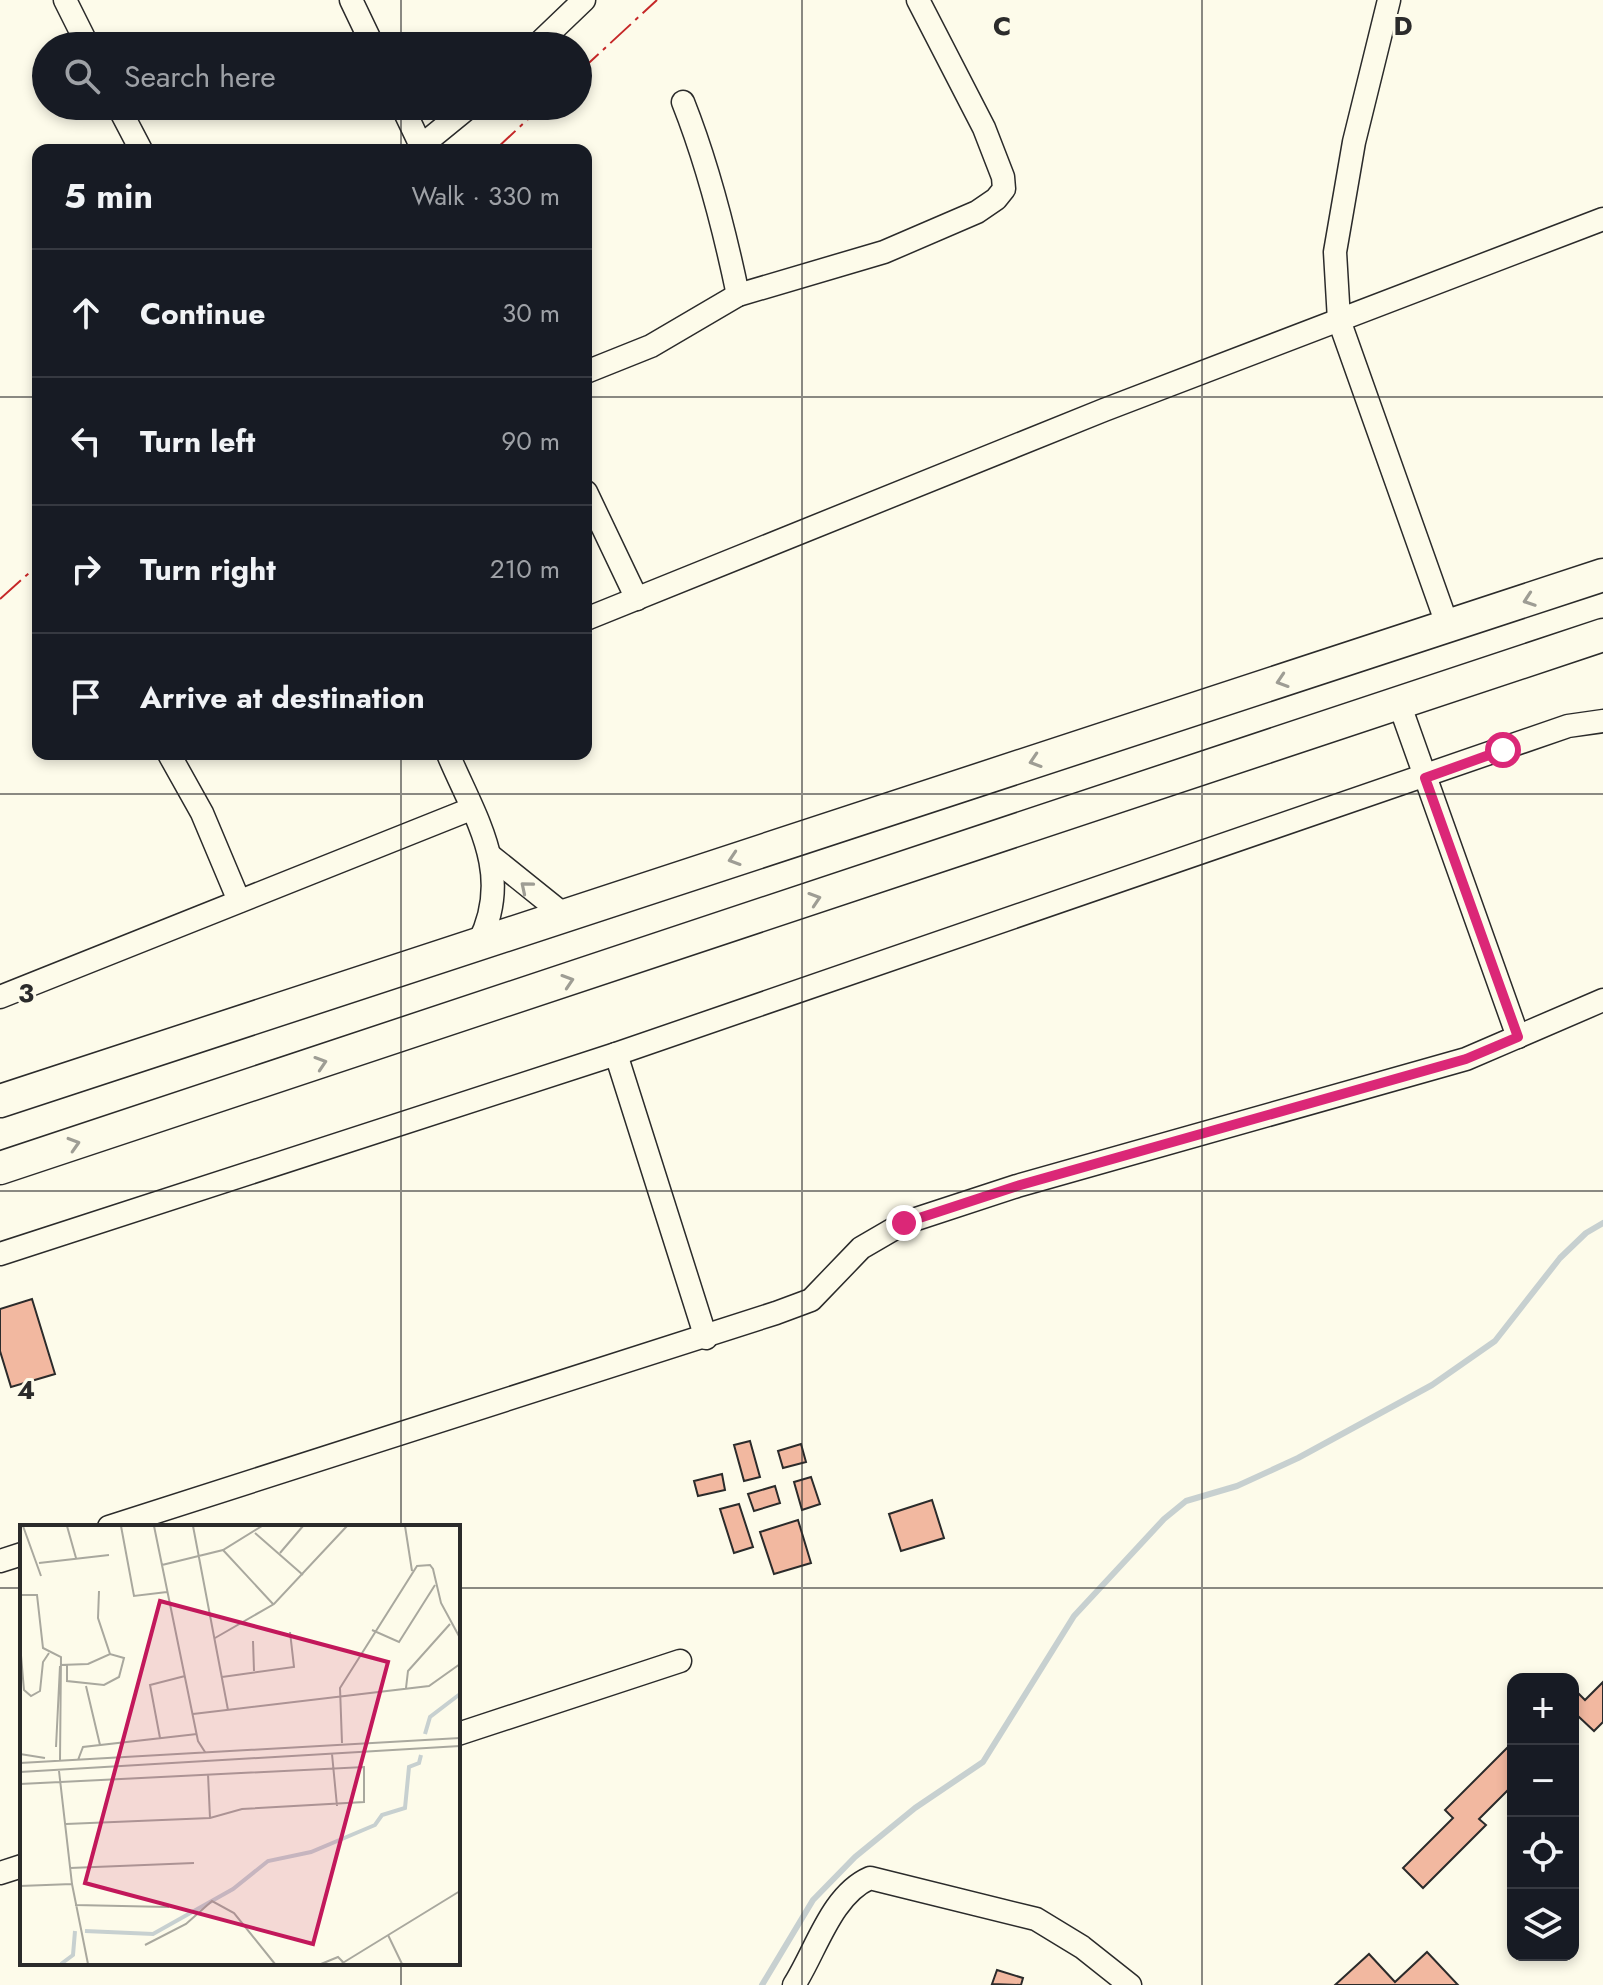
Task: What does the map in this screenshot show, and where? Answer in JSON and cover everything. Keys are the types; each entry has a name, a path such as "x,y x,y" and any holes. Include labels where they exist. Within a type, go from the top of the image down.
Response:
{"highway":[{"path":"0,1101 1603,575"},
{"path":"0,1168 1603,635"}],"street":[{"path":"65,0 81,32"},
{"path":"351,0 366,32"},
{"path":"551,32 584,0"},
{"path":"592,370 651,346 738,295 884,252 977,212 1004,189 1003,177 984,128 918,0"},
{"path":"1389,0 1354,142 1335,252 1339,320 1448,627"},
{"path":"683,102 702,148 719,207 738,295"},
{"path":"125,120 138,144"},
{"path":"409,120 420,144"},
{"path":"427,144 454,120"},
{"path":"592,617 1104,410 1603,219"},
{"path":"592,505 637,599"},
{"path":"1399,703 1518,1037"},
{"path":"0,1254 616,1054 1425,778 1568,726 1603,721"},
{"path":"172,760 202,813 239,901"},
{"path":"451,760 492,857 493,899 488,924 479,942"},
{"path":"0,997 471,809"},
{"path":"492,857 563,914"},
{"path":"115,1525 706,1338 811,1300 861,1248 904,1223 1017,1186 1466,1059 1603,1000"},
{"path":"616,1054 706,1338"},
{"path":"0,1561 20,1555"},
{"path":"460,1733 680,1661"},
{"path":"0,1873 20,1867"},
{"path":"794,1985 839,1907 855,1885 870,1878 1036,1919 1082,1947 1130,1985"}],"building":[{"path":"32,1299 55,1374 11,1387 0,1351 0,1309"},
{"path":"750,1441 760,1477 744,1481 734,1445"},
{"path":"801,1444 806,1462 783,1468 778,1451"},
{"path":"722,1474 725,1490 698,1496 694,1481"},
{"path":"811,1477 820,1504 802,1510 794,1482"},
{"path":"775,1486 780,1503 754,1511 748,1494"},
{"path":"932,1500 944,1538 901,1551 889,1514"},
{"path":"739,1504 753,1547 734,1553 720,1509"},
{"path":"798,1520 811,1563 774,1574 760,1532"},
{"path":"1603,1682 1603,1722 1594,1731 1579,1717 1579,1694 1585,1700"},
{"path":"1507,1748 1507,1791 1479,1819 1486,1825 1423,1888 1403,1868 1453,1818 1445,1810"},
{"path":"1427,1952 1458,1985 1335,1985 1369,1954 1395,1982"},
{"path":"997,1970 1023,1978 1021,1985 992,1984"}],"waterway":[{"path":"762,1985 813,1900 855,1857 915,1808 983,1762 1074,1616 1164,1519 1186,1501 1237,1486 1298,1458 1432,1385 1495,1341 1560,1258 1586,1233 1603,1223"}],"power":[{"path":"592,60 657,0"},
{"path":"501,144 527,120"},
{"path":"0,599 32,570"}],"route":[{"path":"904,1223 1017,1186 1466,1059 1518,1037 1425,778 1503,750"}]}
